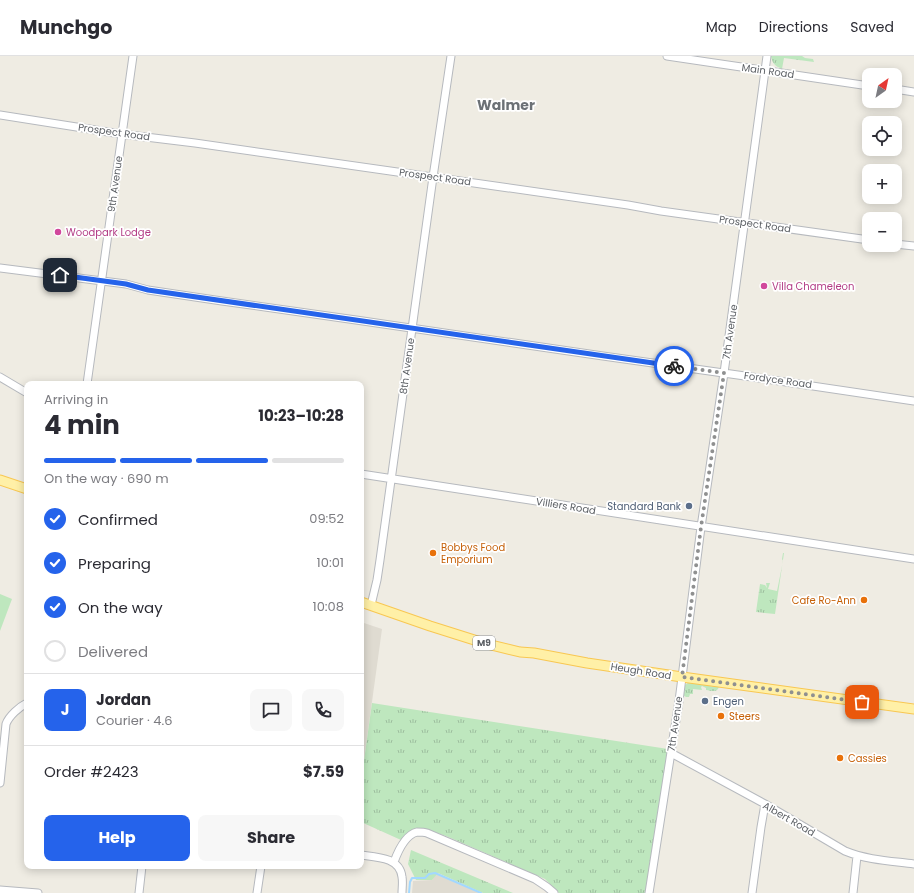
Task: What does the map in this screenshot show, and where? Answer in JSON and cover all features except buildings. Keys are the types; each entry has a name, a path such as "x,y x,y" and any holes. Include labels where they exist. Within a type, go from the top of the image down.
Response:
{"main road":[{"path":"0,480 24,488"},
{"name":"Heugh Road","path":"364,598 371,603"},
{"name":"Heugh Road","path":"364,602 435,622 534,653 586,663 914,709"}],"street":[{"name":"9th Avenue","path":"87,381 133,56"},
{"name":"8th Avenue","path":"371,603 377,580 392,479 451,56"},
{"name":"Main Road","path":"666,56 862,85"},
{"name":"7th Avenue","path":"649,893 682,677 701,527 724,373 767,56"},
{"path":"902,90 914,92"},
{"name":"Prospect Road","path":"0,115 110,131 121,134 195,143 862,239"},
{"path":"902,245 914,246"},
{"name":"Fordyce Road","path":"0,268 101,280 126,284 148,290 412,329 914,400"},
{"path":"0,377 24,391"},
{"name":"Villiers Road","path":"364,474 914,559"},
{"path":"0,782 2,749 7,721 24,704"},
{"name":"Albert Road","path":"671,753 765,804 834,845 857,856 914,864"},
{"path":"752,893 760,827 765,804"},
{"path":"394,862 397,854 408,837 417,832 427,832 535,879 548,887 554,893"},
{"path":"364,855 387,859 394,862 401,871 402,893"},
{"path":"853,893 857,856"},
{"path":"139,893 142,869"},
{"path":"258,893 261,869"},
{"path":"0,890 38,893"}],"shaded area":[{"path":"364,623 382,629 364,760"},
{"path":"437,873 483,893 412,893 413,881 432,880"}],"green space":[{"path":"771,56 802,56 813,59 814,62 784,58 782,69 774,64"},
{"path":"782,564 775,614 756,612 760,584 765,585 767,588 766,583 770,583 768,589 777,591"},
{"path":"0,594 12,599 0,631"},
{"path":"689,682 702,682 709,686 719,686 717,690 714,691 706,690 706,688 702,686 702,690 693,689 693,694 686,697 683,695 684,686"},
{"path":"372,703 668,749 646,893 559,893 545,879 446,836 423,828 412,831 401,840 364,823 364,760"},
{"path":"411,850 513,893 483,893 438,873 432,880 416,880 408,864"}],"waterway":[{"path":"409,893 412,878 425,878 429,874 435,873 481,893"}],"way so far":[{"path":"674,366 724,373 701,527 682,677 862,702"}],"place":[{"name":"Woodpark Lodge","path":"58,232"},
{"name":"Villa Chameleon","path":"764,286"},
{"name":"Standard Bank","path":"689,506"},
{"name":"Bobbys Food Emporium","path":"433,553"},
{"name":"Cafe Ro-Ann","path":"864,600"},
{"name":"Engen","path":"705,701"},
{"name":"Steers","path":"721,716"},
{"name":"Cassies","path":"840,758"}],"district":[{"name":"Walmer","path":"506,105"}],"route":[{"path":"60,275 126,284 148,290 253,306 674,366"}]}
